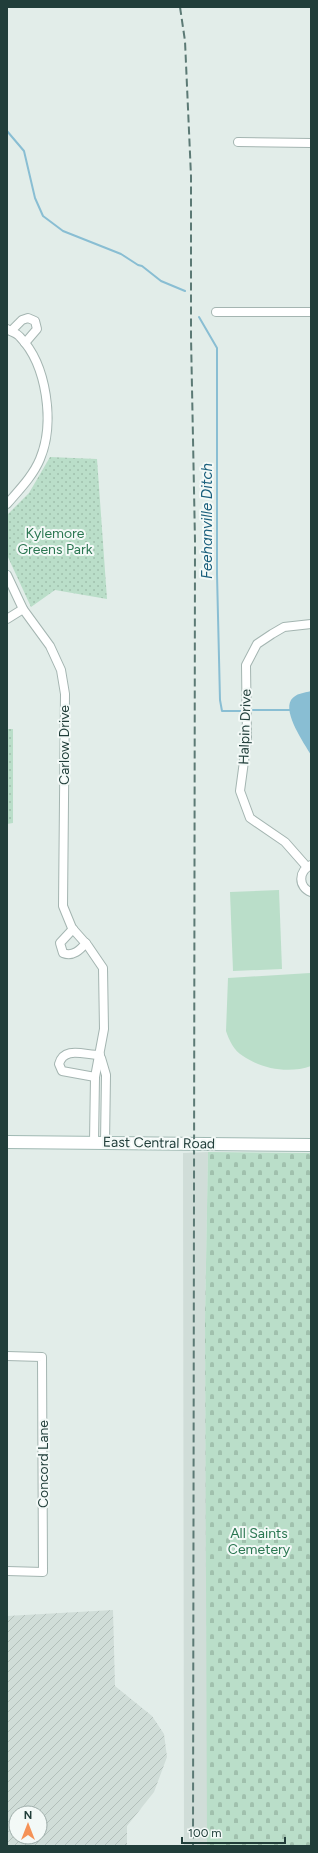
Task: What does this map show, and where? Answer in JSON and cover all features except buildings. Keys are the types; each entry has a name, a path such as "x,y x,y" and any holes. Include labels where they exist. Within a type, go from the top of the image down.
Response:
{"main road":[{"name":"East Central Road","path":"7,1142 311,1144"}],"street":[{"path":"238,142 311,143"},
{"path":"216,312 311,312"},
{"path":"7,504 30,476 40,459 47,431 46,394 36,358 24,343 19,336 9,330 22,320 28,318 35,321 37,329 24,343"},
{"name":"Carlow Drive","path":"7,574 23,609 50,646 61,670 65,694 64,906 73,929 86,943 103,968 104,1029 95,1078 99,1142"},
{"path":"7,619 23,609"},
{"name":"Halpin Drive","path":"309,866 285,842 250,818 240,791 247,739 246,665 257,644 272,634 284,627 311,624"},
{"path":"309,866 304,870 301,879 305,888 311,892"},
{"path":"73,929 60,943 64,952 68,955 75,953 86,943"},
{"path":"95,1078 62,1071 59,1064 61,1057 66,1053 100,1055"},
{"name":"Carlow Drive","path":"99,1142 106,1075 100,1055"},
{"name":"Concord Lane","path":"7,1356 42,1357 43,1572 7,1571"}],"shaded area":[{"path":"208,1152 205,1320 208,1846 184,1846 183,1153"},
{"path":"113,1610 115,1686 152,1716 164,1734 167,1757 154,1792 127,1826 127,1846 7,1846 7,1616"}],"green space":[{"name":"Kylemore Greens Park","path":"50,457 97,459 107,599 55,590 31,607 7,555 7,515 29,493"},
{"path":"7,729 13,729 13,823 7,824"},
{"path":"279,890 282,969 233,971 230,892"},
{"path":"310,973 311,1066 294,1070 276,1069 259,1064 240,1054 232,1045 226,1031 228,978"},
{"name":"All Saints Cemetery","path":"208,1152 311,1153 311,1846 207,1846 205,1320"}],"water":[{"path":"311,691 311,755 295,728 289,706 291,700 295,696"}],"waterway":[{"name":"Feehanville Ditch","path":"7,131 24,151 35,198 43,216 63,231 121,254 142,266 161,281 185,291"},
{"name":"Feehanville Ditch","path":"199,317 217,348 217,574 220,700 222,711 241,711"},
{"name":"Feehanville Ditch","path":"253,710 290,710"}],"railway":[{"path":"180,7 185,41 191,176 191,337 195,541 193,1846"}]}
